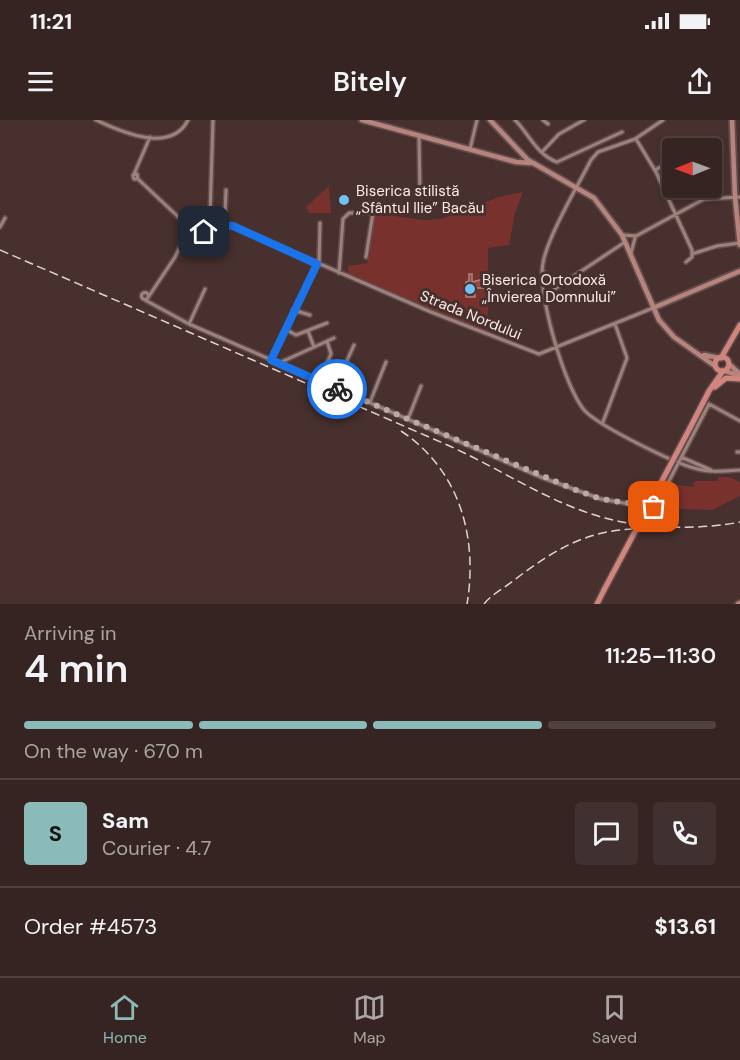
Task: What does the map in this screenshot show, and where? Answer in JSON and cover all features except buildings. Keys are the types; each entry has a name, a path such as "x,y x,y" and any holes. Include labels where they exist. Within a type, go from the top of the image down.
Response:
{"main road":[{"path":"709,391 720,358 730,345 740,325"},
{"path":"597,604 709,391 729,362 730,345"},
{"path":"720,358 729,362"},
{"path":"716,367 724,371"},
{"path":"703,402 720,381 740,376"}],"street":[{"path":"96,120 114,129 150,137 174,135 188,120"},
{"path":"210,216 213,120"},
{"path":"364,120 516,162 532,163"},
{"path":"470,149 477,120"},
{"path":"490,120 532,163 578,186 594,198 622,235 653,308 667,330 716,367"},
{"path":"515,120 542,152 549,158 560,162 622,132"},
{"path":"543,120 548,124"},
{"path":"542,152 559,134 584,120"},
{"path":"663,120 635,139 594,155 545,253 542,270 544,296 557,348 581,405 603,422 696,469 740,470"},
{"path":"686,262 692,254 717,246 740,244 732,120"},
{"path":"419,135 420,196"},
{"path":"150,137 140,161 137,176 190,231"},
{"path":"635,139 655,171 692,254"},
{"path":"516,162 521,154"},
{"path":"655,171 662,167"},
{"path":"226,190 225,214 210,216 190,231 147,297 152,304 189,324 592,496 652,508 657,504 709,404 740,421"},
{"path":"622,235 636,236 704,199 737,197"},
{"path":"339,273 343,219 349,213 373,213 366,257"},
{"path":"0,227 5,218"},
{"path":"271,360 293,310 318,264 320,223"},
{"name":"Strada Nordului","path":"190,231 199,233 216,225 228,225 526,351 539,354 740,271"},
{"path":"631,253 636,236"},
{"path":"544,296 625,242"},
{"path":"542,270 559,286"},
{"path":"189,324 205,289"},
{"path":"293,310 310,315"},
{"path":"285,329 296,335 327,323"},
{"path":"603,422 627,358 615,324"},
{"path":"308,330 314,347"},
{"path":"279,363 334,338"},
{"path":"320,381 331,354 327,341"},
{"path":"335,388 354,345"},
{"path":"696,352 720,358"},
{"path":"370,403 386,362"},
{"path":"729,362 740,376"},
{"path":"724,371 740,376"},
{"path":"408,419 421,386"},
{"path":"667,456 675,454 712,471"}],"shaded area":[{"path":"329,186 331,213 309,213 306,207"},
{"path":"523,192 515,213 509,245 488,248 488,334 348,275 348,266 368,263 366,257 373,213 424,220 441,219 499,197"},
{"path":"719,477 730,477 740,482 740,496 712,510 658,508 671,484 693,487 695,481 717,481"}],"railway":[{"path":"0,250 445,444 543,494 584,511 620,522 655,526 708,526 740,522"},
{"path":"401,431 438,465 451,485 460,507 467,531 470,555 467,604"},
{"path":"484,604 527,570 570,544 600,533 635,529"}],"way so far":[{"path":"337,389 543,478 601,499 654,507"}],"place":[{"name":"Biserica stilistă „Sfântul Ilie” Bacău","path":"344,200"},
{"name":"Biserica Ortodoxă „Învierea Domnului”","path":"470,289"}],"route":[{"path":"204,232 216,225 233,226 317,264 271,360 337,389"}]}
